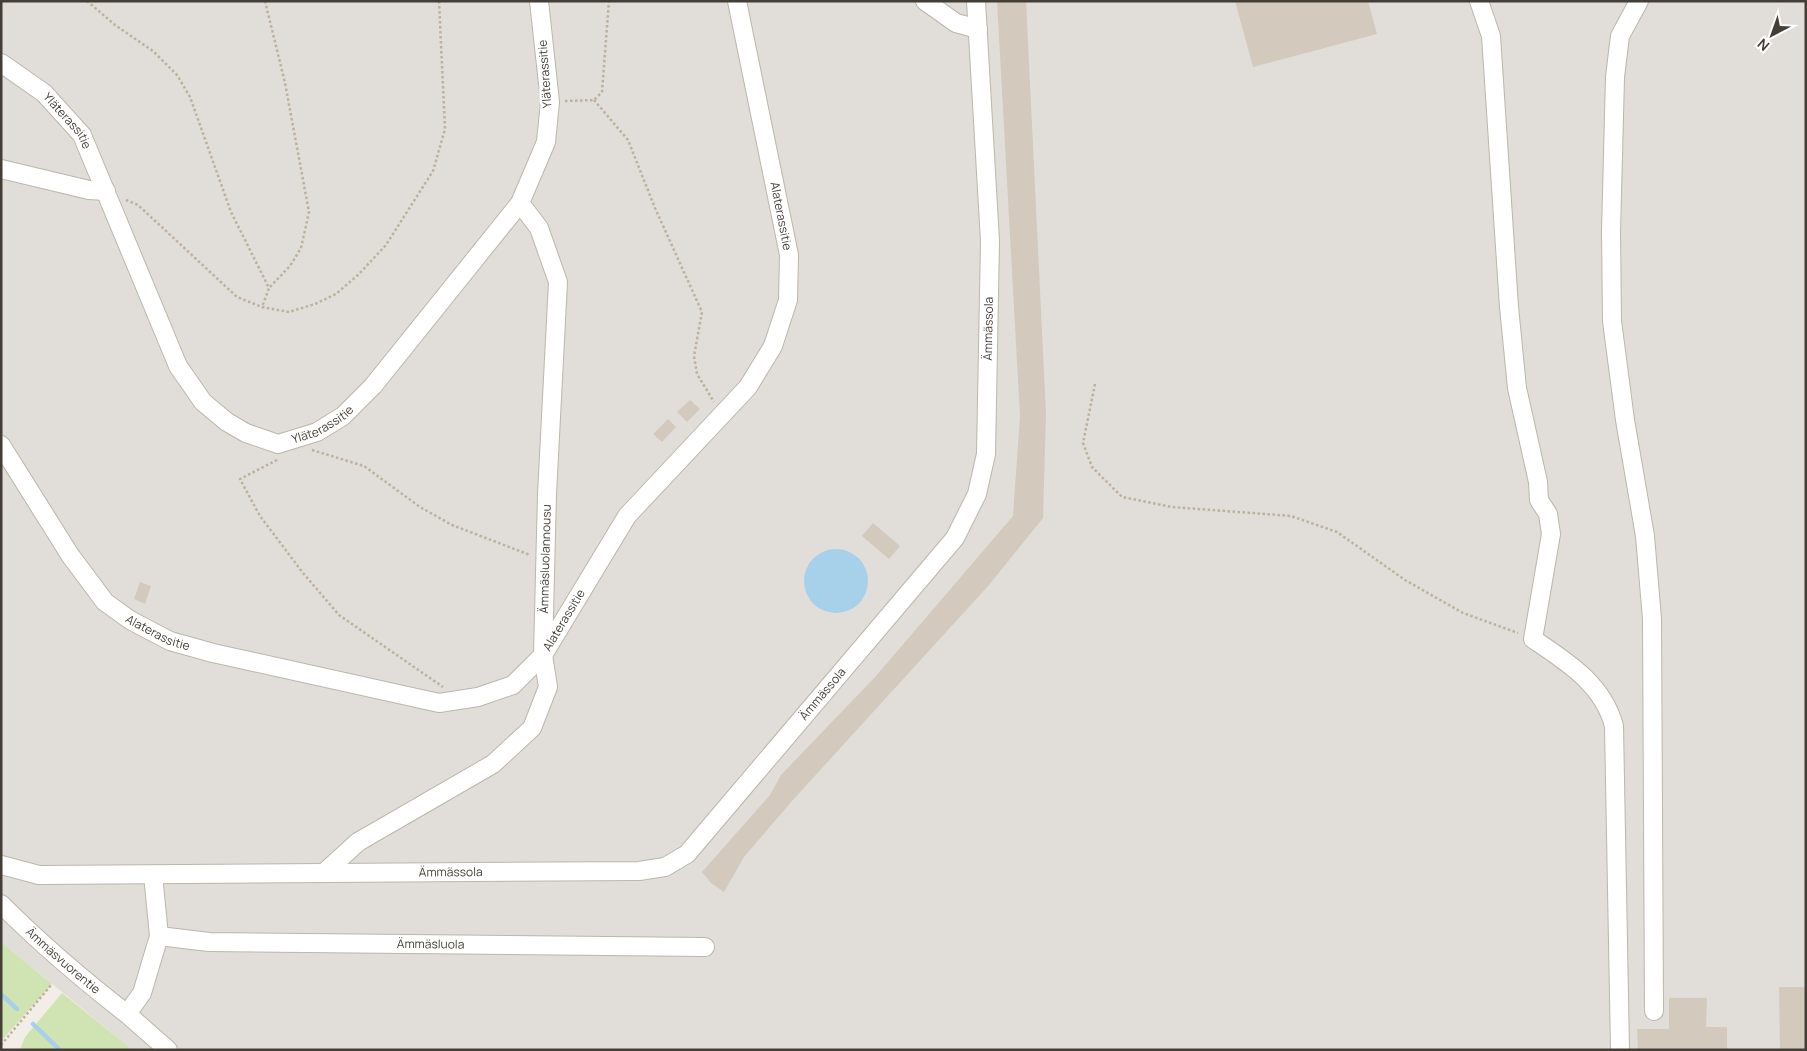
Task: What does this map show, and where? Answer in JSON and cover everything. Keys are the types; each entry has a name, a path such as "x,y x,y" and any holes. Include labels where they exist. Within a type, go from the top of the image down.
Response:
{"street":[{"name":"Yläterassitie","path":"1,63 44,93 82,136 178,366 204,402 227,422 246,433 278,444 293,441 317,432 343,416 373,386 520,203 546,142 550,102 539,1"},
{"name":"Alaterassitie","path":"1,445 70,556 105,602 130,620 170,641 394,695 439,703 478,697 513,685 543,655 627,516 748,387 773,346 788,300 789,255 737,1"},
{"path":"925,1 956,23 978,29"},
{"name":"Ämmässola","path":"1,865 38,876 153,876 325,872 639,871 665,867 687,854 955,538 977,494 986,454 990,241 976,1"},
{"path":"1479,1 1491,36 1509,307 1517,388 1538,482 1539,500 1548,514 1551,534 1533,639 1559,656 1596,690 1606,702 1614,726 1620,1050"},
{"path":"1639,1 1620,36 1615,78 1611,232 1612,321 1624,420 1645,536 1652,619 1654,1011"},
{"path":"1,169 90,190 106,191"},
{"name":"Ämmäsluolannousu","path":"325,872 358,842 493,764 532,728 548,687 543,655 545,561 558,282 540,228 520,203"},
{"path":"126,1014 142,993 159,936 153,876"},
{"name":"Ämmäsvuorentie","path":"1,904 36,940 168,1050"},
{"name":"Ämmäsluola","path":"159,936 209,942 705,947"}],"path":[{"path":"87,1 115,25 153,51 177,75 190,97 231,212 269,288"},
{"path":"262,307 269,288 290,266 300,248 309,212 285,83 265,1"},
{"path":"106,191 138,206 237,297 262,307 289,312 315,304 336,294 358,275 386,245 433,171 444,129 439,1"},
{"path":"550,102 594,100 602,92 609,1"},
{"path":"594,100 628,140 682,270 702,312 694,356 697,374 722,415"},
{"path":"1095,384 1083,443 1092,468 1122,497 1172,507 1292,516 1337,532 1405,580 1464,613 1533,639"},
{"path":"293,441 322,455 352,460 364,466 420,507 452,525 480,538 545,561"},
{"path":"280,458 240,479 260,516 270,530 339,615 413,664 460,700"},
{"path":"1,1046 52,984"}],"shaded area":[{"path":"1,1 1806,1 1806,1050 133,1050 1,942"}],"green space":[{"path":"1,942 52,984 1,1041"},
{"path":"62,993 133,1050 20,1050 25,1037"}],"water":[{"path":"836,549 854,554 859,558 863,563 868,581 863,599 859,604 854,608 836,613 818,608 813,604 809,599 804,581 809,563 813,558 818,554"}],"building":[{"path":"997,1 1026,1 1046,414 1043,518 989,585 792,801 744,857 724,892 711,883 702,872 770,795 781,775 876,676 1013,516 1020,416"},
{"path":"1235,1 1368,1 1377,34 1253,67"},
{"path":"690,400 700,409 687,422 677,412"},
{"path":"668,419 676,427 662,442 653,434"},
{"path":"873,523 900,546 889,559 862,536"},
{"path":"140,582 151,586 145,604 134,599"},
{"path":"1779,987 1806,987 1806,1050 1780,1050"},
{"path":"1669,998 1707,998 1706,1027 1727,1027 1727,1050 1638,1050 1637,1029 1669,1029"}],"waterway":[{"path":"1,994 17,1009"},
{"path":"33,1024 60,1050"}]}
